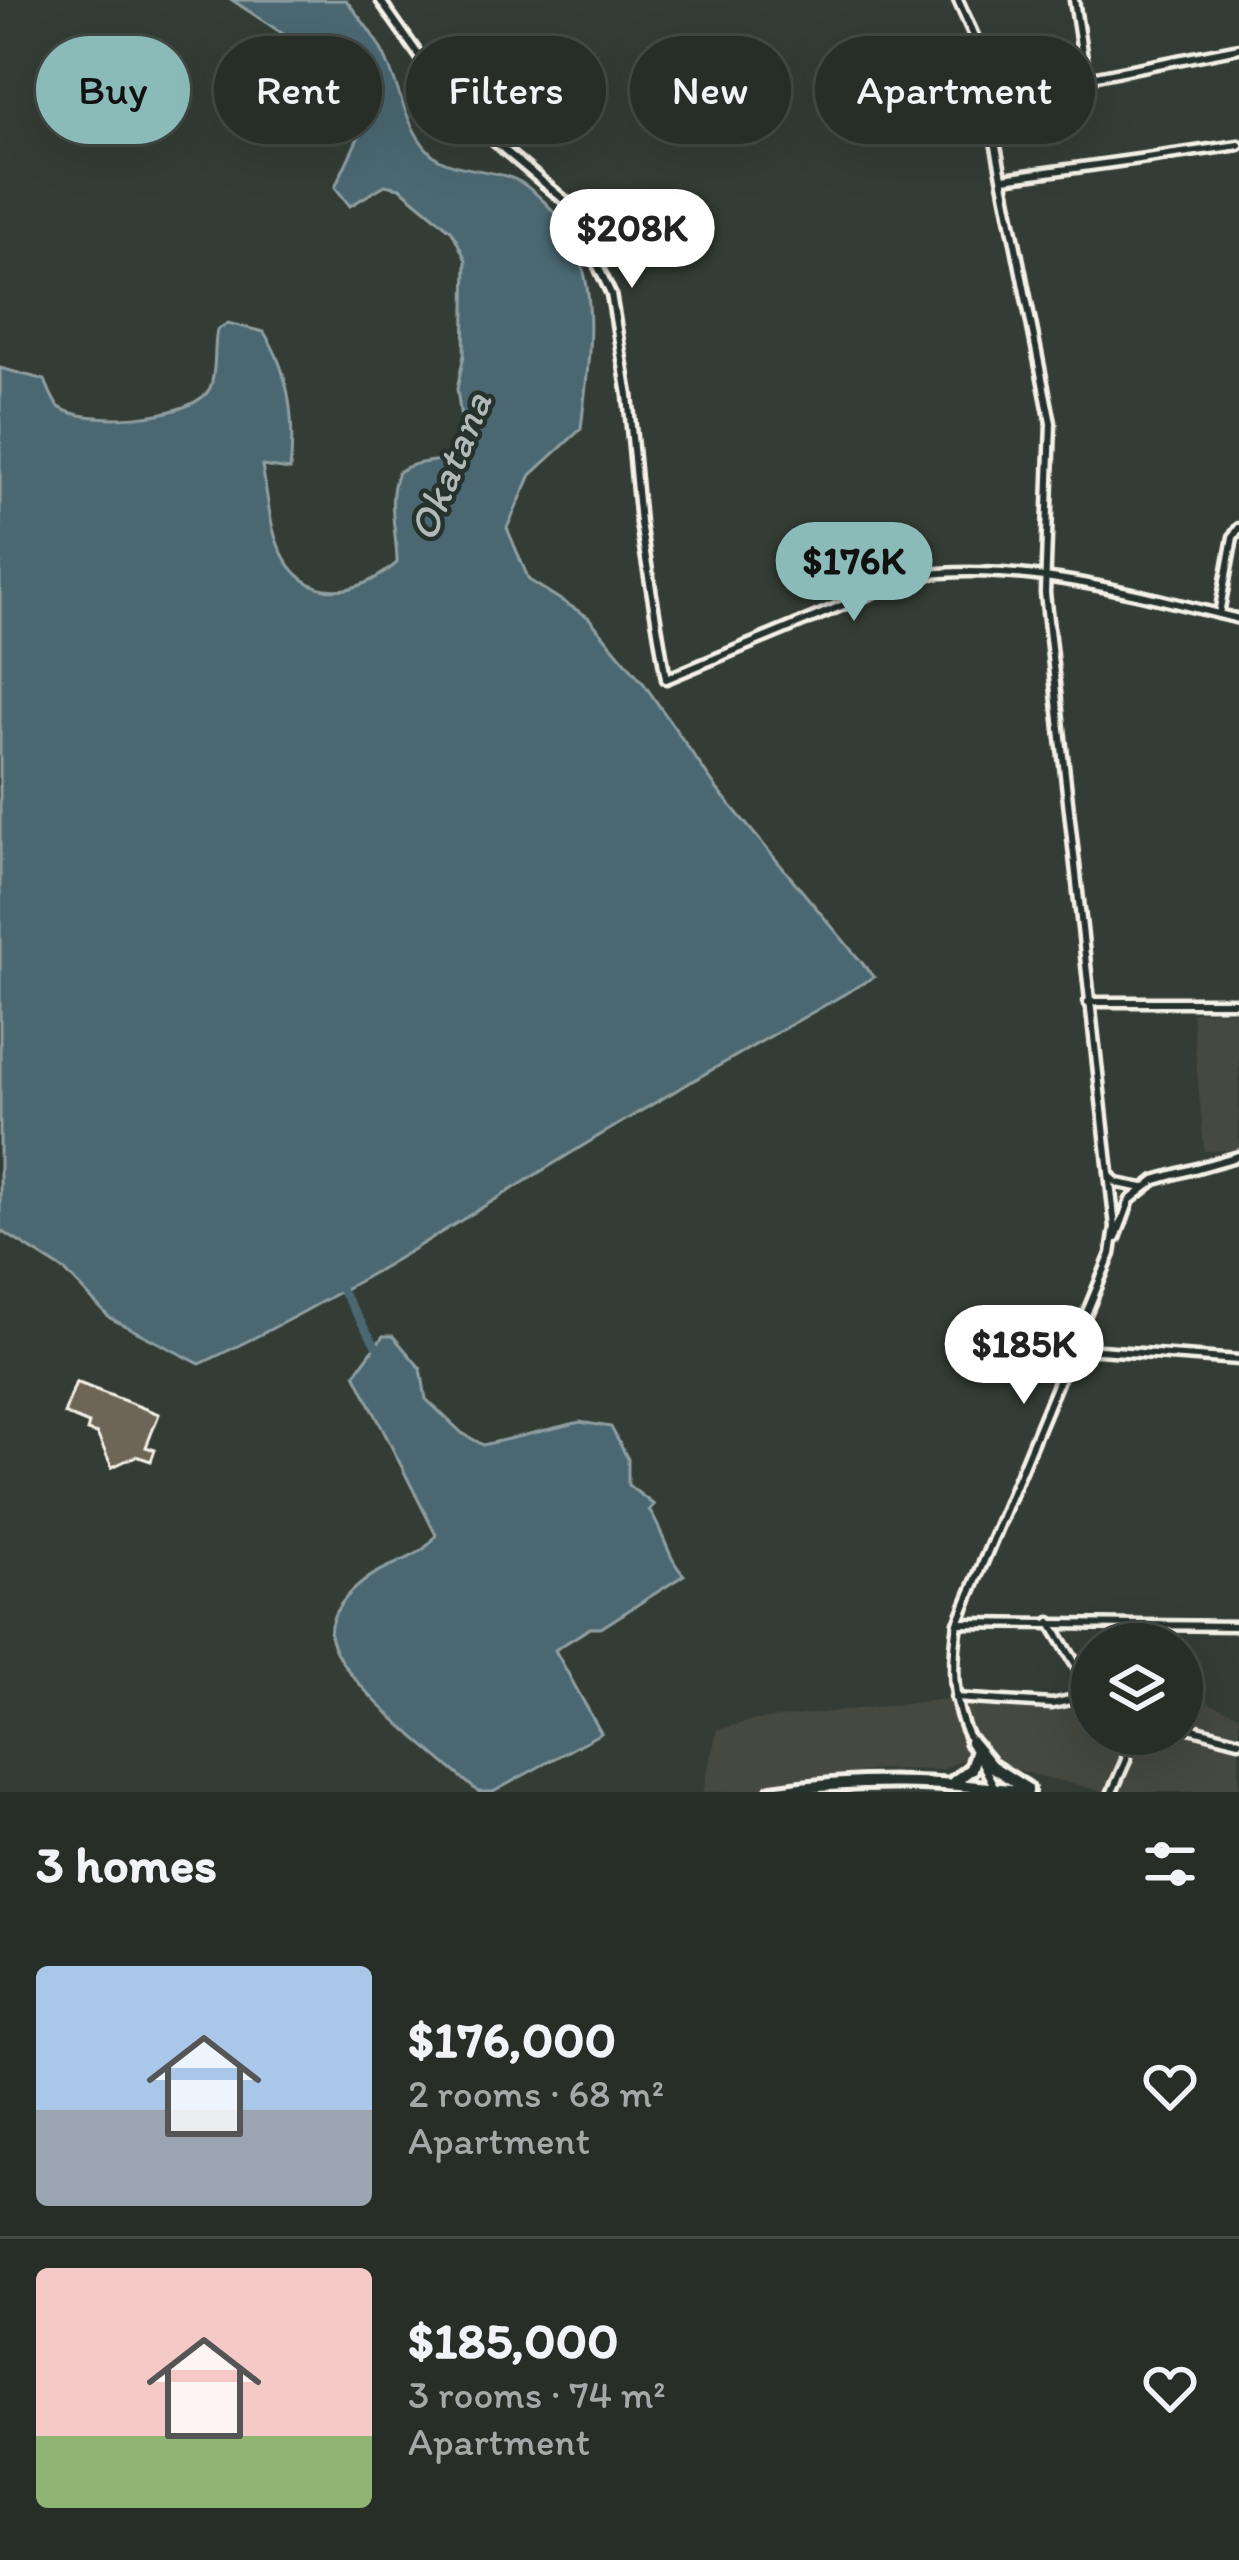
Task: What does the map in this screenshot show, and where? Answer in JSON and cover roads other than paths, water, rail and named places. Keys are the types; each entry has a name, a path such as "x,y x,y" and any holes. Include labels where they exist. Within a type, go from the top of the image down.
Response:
{"main road":[{"path":"954,1782 971,1769 973,1747"},
{"path":"973,1747 1029,1792"},
{"path":"772,1792 868,1780 954,1782 1029,1792"}],"street":[{"path":"380,0 458,110 569,204 611,294 666,680 913,576 942,572 1085,581 1239,619"},
{"path":"958,0 973,36"},
{"path":"1074,0 1079,36"},
{"path":"1095,76 1239,48"},
{"path":"997,144 1052,423 1045,580 1115,1241"},
{"path":"1004,178 1239,145"},
{"path":"1219,614 1239,528"},
{"path":"1088,1002 1239,1001"},
{"path":"996,1790 955,1698 958,1623 1130,1201 1155,1180 1239,1156"},
{"path":"1109,1174 1117,1183 1144,1188"},
{"path":"1071,1348 1239,1360"},
{"path":"1050,1622 1071,1658"},
{"path":"958,1623 1239,1626"},
{"path":"955,1698 1052,1704 1071,1699"},
{"path":"1203,1732 1239,1741"},
{"path":"1112,1792 1126,1755"}],"water":[{"path":"232,0 346,0 372,36 286,36"},
{"name":"Okatana","path":"382,52 406,111 406,144 423,144 447,163 525,185 571,236 582,265 590,328 581,429 531,475 507,528 529,580 588,617 644,684 717,789 874,977 349,1287 200,1364 110,1318 65,1271 0,1230 0,368 45,380 56,404 71,413 137,417 200,399 210,388 217,330 228,323 264,332 285,382 292,435 290,470 262,466 280,549 304,580 318,587 334,590 366,583 397,563 392,505 398,472 465,449 457,389 464,355 466,260 452,231 400,188 385,185 350,206 335,187 355,144 382,144"},
{"path":"383,1336 393,1336 421,1369 426,1399 462,1433 483,1445 580,1422 611,1427 628,1459 628,1485 654,1505 649,1510 684,1575 601,1628 590,1628 555,1650 601,1733 493,1792 478,1792 395,1720 353,1677 331,1639 335,1613 353,1590 422,1550 436,1535 355,1374"}],"waterway":[{"path":"340,1288 376,1346"}]}
